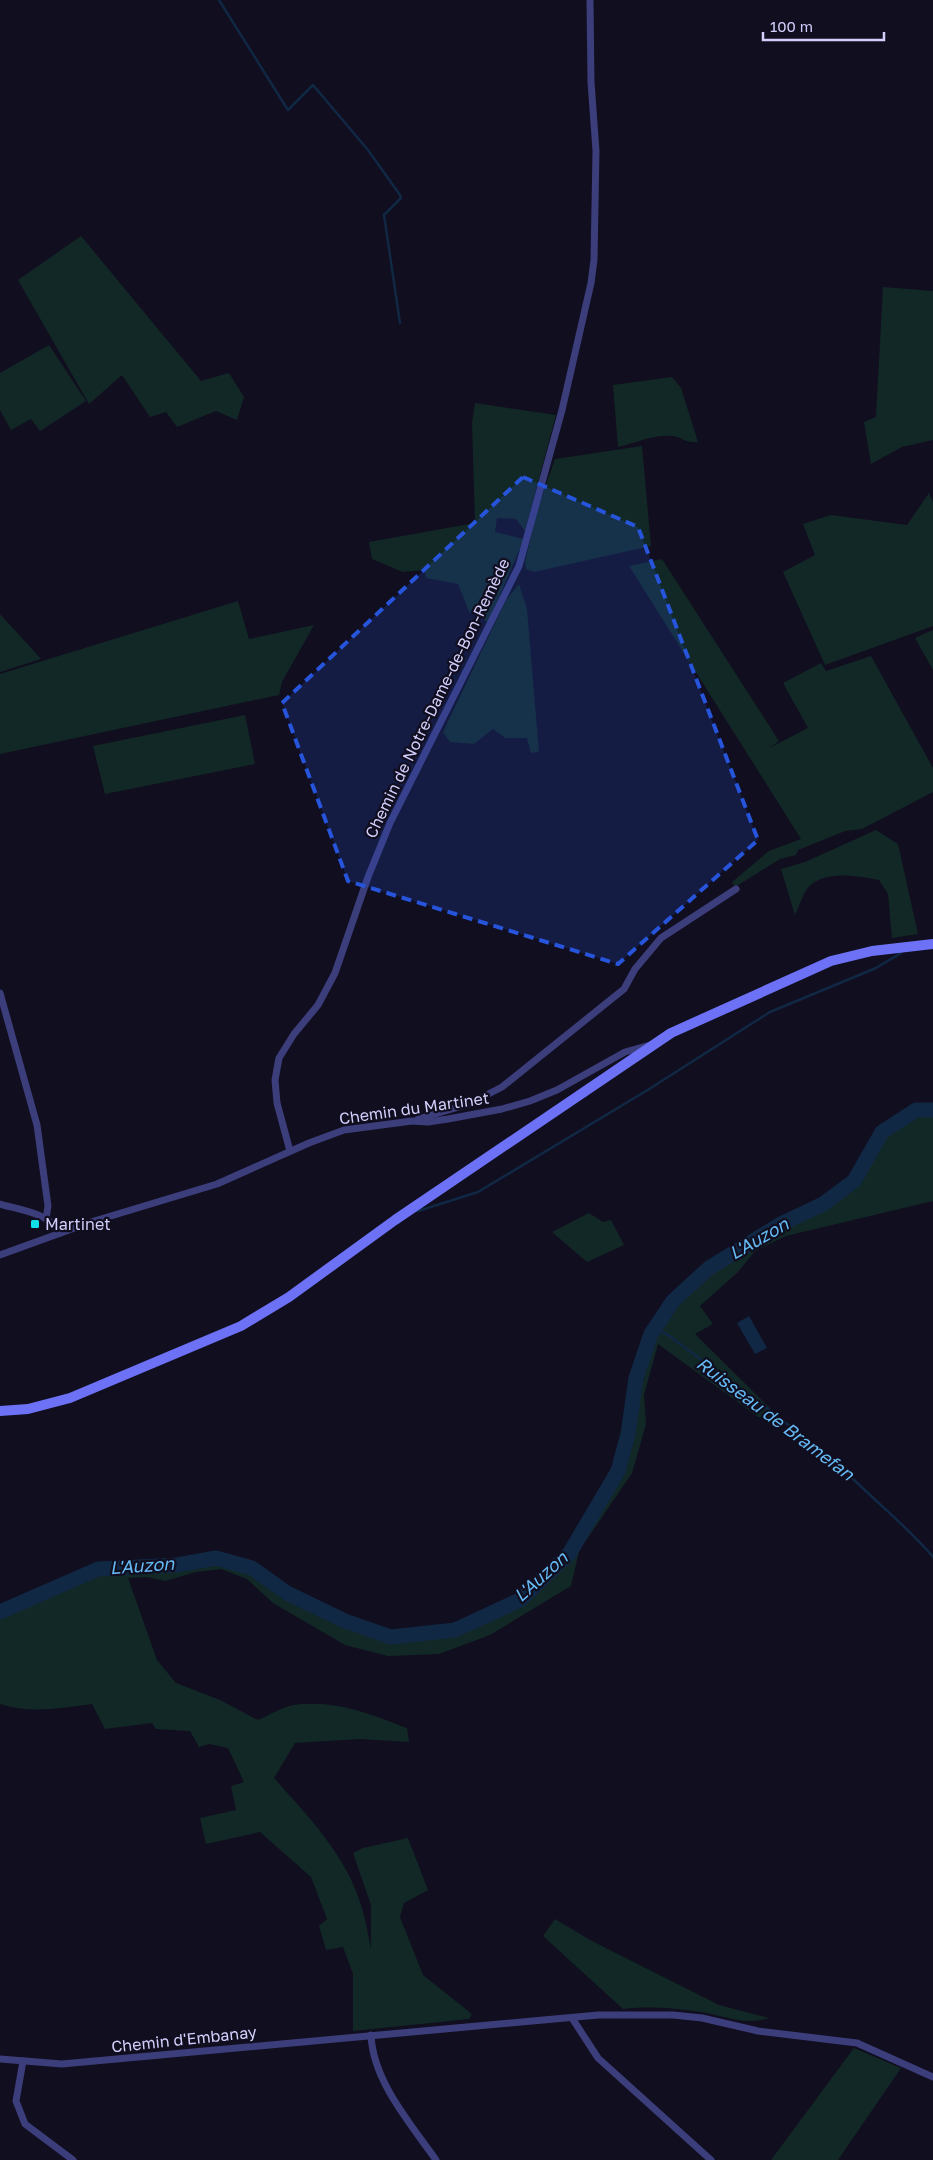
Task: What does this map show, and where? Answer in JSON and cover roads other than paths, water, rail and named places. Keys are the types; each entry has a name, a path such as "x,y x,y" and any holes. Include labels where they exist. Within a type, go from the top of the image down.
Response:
{"main road":[{"path":"0,1411 48,1405 241,1326 267,1311 395,1220 655,1043 700,1019 831,961 872,951 933,944"}],"street":[{"name":"Chemin de Notre-Dame-de-Bon-Remède","path":"290,1151 277,1103 274,1080 279,1058 294,1034 318,1005 335,973 368,877 390,823 519,566 562,410 591,283 594,260 596,151 591,82 590,0"},
{"path":"412,1120 470,1104 502,1087 624,988 635,969 661,938 736,889"},
{"path":"0,993 37,1125 48,1206 46,1219"},
{"name":"Chemin du Martinet","path":"0,1255 60,1233 217,1184 290,1151 344,1130 412,1120 428,1122 502,1109 557,1090 625,1052 655,1043"},
{"path":"0,1204 46,1219 56,1226 60,1233"},
{"name":"Chemin d'Embanay","path":"0,2059 62,2064 137,2059 371,2035 486,2027 572,2018 673,2014 702,2018 758,2031 857,2043 933,2077"},
{"path":"572,2018 598,2058 711,2160"},
{"path":"371,2035 376,2064 393,2095 436,2160"},
{"path":"23,2061 16,2102 25,2124 73,2160"}],"water":[{"path":"749,1316 767,1348 755,1354 737,1323"}],"waterway":[{"path":"219,0 288,110 313,85 368,150 400,195 401,198 384,215 400,323"},
{"path":"418,1211 478,1192 646,1091 770,1012 876,968 901,953"},
{"name":"L'Auzon","path":"0,1612 98,1569 177,1565 216,1558 252,1568 287,1593 345,1621 391,1637 455,1630 520,1600 569,1554 618,1471 628,1434 636,1378 651,1334 673,1301 709,1268 781,1224 823,1204 854,1181 882,1132 916,1110 933,1110"},
{"name":"Ruisseau de Bramefan","path":"655,1329 668,1335 820,1451 901,1524 933,1557"}],"place":[{"name":"Martinet","path":"35,1224"}]}
